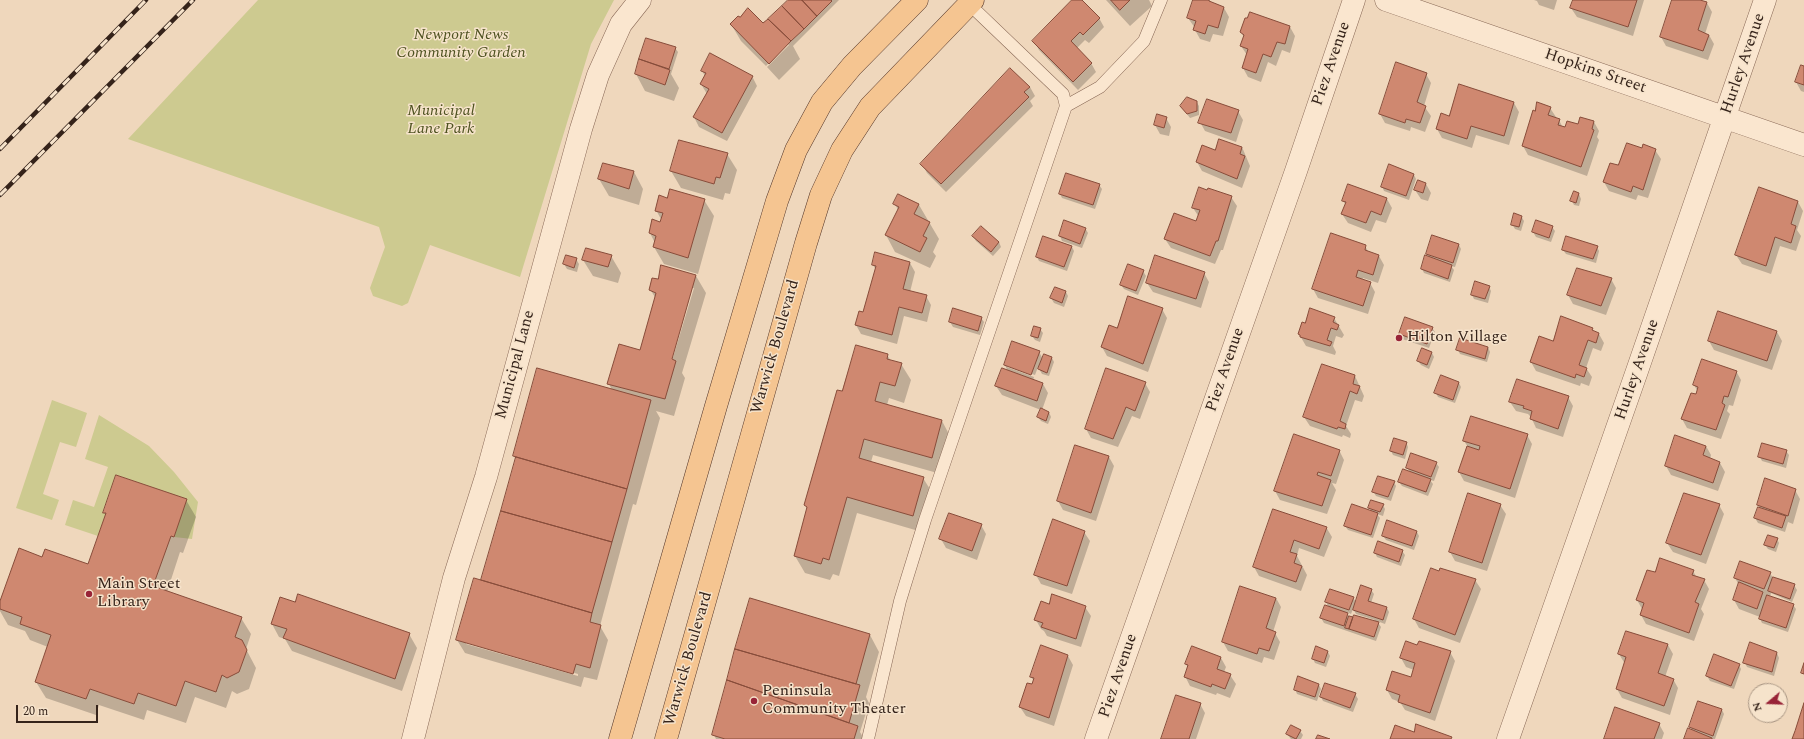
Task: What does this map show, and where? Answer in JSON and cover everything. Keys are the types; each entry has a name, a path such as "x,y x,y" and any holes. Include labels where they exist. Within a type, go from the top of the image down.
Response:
{"main road":[{"path":"620,739 776,201 796,150 822,102 852,66 917,0"},
{"name":"Warwick Boulevard","path":"666,739 806,243 821,195 842,150 870,107 971,2"}],"street":[{"name":"Municipal Lane","path":"412,739 454,578 486,477 581,129 598,75 621,24 640,0"},
{"name":"Piez Avenue","path":"1096,739 1354,0"},
{"name":"Hopkins Street","path":"1386,0 1804,145"},
{"name":"Hurley Avenue","path":"1508,739 1765,0"}],"lane":[{"path":"1066,106 1100,87 1144,41 1161,0"},
{"path":"868,739 900,601 925,520 1066,106 1063,94 971,2"}],"green space":[{"name":"Municipal Lane Park","path":"258,0 614,0 591,44 520,277 430,245 408,303 402,306 373,296 370,288 385,247 379,227 128,139"},
{"path":"52,400 87,413 76,447 60,442 43,494 59,500 52,520 16,508"},
{"path":"99,415 149,446 174,472 198,502 192,539 174,537 186,499 116,475 103,512 106,513 98,536 65,525 73,500 94,507 108,467 85,459"}],"building":[{"path":"788,0 802,0 817,16 804,29 782,6"},
{"path":"802,0 831,0 832,1 817,16"},
{"path":"1072,0 1082,0 1100,18 1083,35 1080,32 1071,41 1092,63 1073,82 1032,41"},
{"path":"1111,0 1130,0 1120,10"},
{"path":"1193,0 1209,0 1224,7 1218,28 1208,25 1205,34 1193,30 1196,21 1187,18"},
{"path":"1573,0 1637,0 1628,27 1570,8"},
{"path":"1672,0 1700,0 1707,2 1698,30 1709,35 1703,51 1660,37"},
{"path":"782,6 804,29 791,41 768,19"},
{"path":"748,8 763,23 768,19 791,41 769,64 730,24 738,16 740,17"},
{"path":"1250,12 1290,26 1285,44 1277,42 1271,57 1263,54 1256,73 1242,68 1248,49 1240,46 1244,35 1240,32 1245,18 1247,18"},
{"path":"646,38 676,47 669,69 639,59"},
{"path":"710,53 753,76 722,133 693,117 709,89 700,84 706,73 701,71"},
{"path":"639,59 670,70 665,85 635,74"},
{"path":"1396,62 1427,73 1417,102 1426,106 1420,123 1406,119 1405,123 1379,114"},
{"path":"1801,65 1804,66 1804,85 1795,82"},
{"path":"1010,68 1030,87 1024,92 1029,97 941,184 920,164"},
{"path":"1459,84 1514,102 1504,136 1471,126 1467,139 1436,129 1441,113 1449,116"},
{"path":"1187,97 1197,101 1197,111 1187,114 1180,106"},
{"path":"1207,99 1239,110 1231,133 1198,123"},
{"path":"1537,102 1551,107 1548,115 1560,119 1558,125 1565,127 1567,121 1578,124 1580,117 1594,121 1592,129 1594,130 1581,167 1522,146 1533,110 1535,111"},
{"path":"1157,114 1167,117 1164,128 1154,125"},
{"path":"1219,139 1242,147 1240,154 1245,156 1237,179 1196,162 1202,145 1215,150"},
{"path":"679,140 728,153 720,178 716,177 714,184 670,171"},
{"path":"1627,143 1642,148 1643,144 1656,149 1643,190 1633,186 1631,192 1603,182 1610,163 1618,165"},
{"path":"603,163 634,171 629,189 598,179"},
{"path":"1389,164 1414,174 1406,196 1381,187"},
{"path":"1066,173 1100,184 1093,205 1059,194"},
{"path":"1418,180 1426,183 1423,193 1414,190"},
{"path":"1348,184 1387,198 1381,215 1371,211 1366,223 1341,214 1346,202 1342,201"},
{"path":"1199,187 1207,190 1208,188 1232,196 1218,241 1216,241 1210,256 1164,239 1174,213 1196,221 1200,210 1192,208"},
{"path":"1759,187 1798,201 1791,224 1796,226 1791,243 1775,237 1766,266 1735,255"},
{"path":"670,189 705,199 688,258 653,247 656,236 649,233 652,219 660,222 663,213 655,211 659,195 667,198"},
{"path":"1574,191 1579,193 1576,203 1570,201"},
{"path":"898,194 919,204 914,214 930,222 923,236 927,238 920,252 885,235 899,207 893,204"},
{"path":"1514,213 1522,216 1519,227 1511,225"},
{"path":"1064,220 1086,228 1080,244 1059,236"},
{"path":"1536,220 1553,226 1549,238 1532,232"},
{"path":"981,226 999,242 991,252 972,236"},
{"path":"1331,233 1366,245 1365,250 1379,255 1373,275 1358,270 1356,277 1371,282 1363,306 1312,289"},
{"path":"1432,235 1459,244 1453,263 1426,254"},
{"path":"1043,236 1072,246 1064,267 1036,257"},
{"path":"1566,236 1598,246 1593,259 1562,250"},
{"path":"586,248 612,255 608,267 582,260"},
{"path":"875,252 910,262 903,289 927,295 922,313 899,307 892,335 855,325 859,311 863,312 876,266 872,265"},
{"path":"566,255 577,258 574,268 563,264"},
{"path":"1155,255 1205,272 1196,299 1146,283"},
{"path":"1425,255 1452,265 1448,279 1421,269"},
{"path":"1128,264 1144,270 1136,291 1120,285"},
{"path":"661,265 696,275 672,359 676,361 665,399 607,384 619,344 640,350 656,293 649,290 652,278 658,279"},
{"path":"1577,268 1612,278 1601,306 1567,295"},
{"path":"1475,281 1490,286 1485,299 1471,295"},
{"path":"1055,287 1066,291 1062,303 1050,298"},
{"path":"1128,296 1163,308 1143,364 1101,347 1109,325 1117,328"},
{"path":"953,308 982,317 978,331 949,322"},
{"path":"1310,308 1335,317 1333,322 1339,325 1337,330 1331,328 1327,340 1332,342 1330,346 1300,337 1298,334 1302,322 1305,323"},
{"path":"1718,311 1777,331 1767,361 1708,341"},
{"path":"1561,316 1593,328 1592,330 1599,333 1596,343 1588,340 1579,365 1587,368 1584,377 1576,374 1575,378 1530,362 1539,336 1553,341"},
{"path":"1405,317 1433,327 1427,344 1399,334"},
{"path":"1034,326 1041,328 1038,338 1031,336"},
{"path":"1460,338 1488,347 1485,359 1456,350"},
{"path":"1012,341 1040,351 1031,375 1004,365"},
{"path":"856,345 888,354 887,359 902,363 895,386 880,382 875,401 942,420 932,458 864,439 859,458 924,477 913,516 847,497 829,560 823,558 821,564 794,556 807,507 804,505 837,390 842,391"},
{"path":"1422,348 1432,352 1427,365 1417,361"},
{"path":"1044,354 1052,357 1047,373 1038,369"},
{"path":"1702,359 1737,371 1728,397 1724,396 1722,403 1725,405 1716,430 1681,419 1691,393 1696,394 1698,387 1693,385"},
{"path":"1322,364 1355,375 1353,384 1360,386 1357,394 1350,391 1340,421 1346,424 1345,429 1338,427 1337,429 1303,417"},
{"path":"537,368 651,400 627,489 513,456"},
{"path":"1002,368 1043,383 1037,401 995,386"},
{"path":"1106,368 1146,382 1135,411 1126,407 1113,439 1085,429"},
{"path":"1441,375 1459,382 1453,400 1434,393"},
{"path":"1517,379 1569,396 1558,429 1530,419 1532,411 1523,408 1524,406 1509,402"},
{"path":"1041,408 1049,412 1046,421 1037,417"},
{"path":"1471,416 1528,434 1510,489 1458,472 1467,446 1479,450 1480,446 1463,441"},
{"path":"1294,434 1340,450 1331,476 1318,472 1317,475 1331,480 1322,506 1274,491"},
{"path":"1675,435 1706,446 1703,455 1720,462 1713,483 1665,466"},
{"path":"1394,438 1407,442 1403,455 1390,451"},
{"path":"1762,443 1787,450 1783,464 1758,457"},
{"path":"1075,445 1109,456 1091,513 1057,501"},
{"path":"1411,453 1437,462 1431,477 1406,468"},
{"path":"516,457 627,489 612,542 501,511"},
{"path":"1403,469 1431,479 1426,492 1398,482"},
{"name":"Main Street Library","path":"116,475 187,499 174,537 171,536 153,586 242,617 235,637 242,640 247,650 239,672 227,678 222,675 216,692 185,681 176,706 138,693 134,704 90,689 86,699 35,682 51,635 20,624 22,617 0,609 0,601 19,548 42,557 45,549 88,564 106,513 103,513"},
{"path":"1378,476 1395,481 1388,497 1372,492"},
{"path":"1765,478 1796,489 1788,516 1757,505"},
{"path":"1468,493 1501,504 1482,563 1449,552"},
{"path":"1684,493 1720,504 1701,555 1666,543"},
{"path":"1371,500 1384,504 1380,512 1368,508"},
{"path":"1352,504 1378,513 1371,535 1344,526"},
{"path":"1758,507 1786,516 1782,528 1754,518"},
{"path":"1273,509 1327,527 1319,549 1294,540 1290,552 1297,554 1294,563 1302,566 1296,582 1253,567"},
{"path":"501,511 612,542 592,613 481,580"},
{"path":"949,513 982,524 972,551 939,539"},
{"path":"1053,519 1085,531 1067,586 1034,575"},
{"path":"1387,520 1417,531 1412,546 1382,536"},
{"path":"1768,535 1778,538 1774,548 1764,545"},
{"path":"1378,541 1403,550 1399,562 1374,553"},
{"path":"1660,558 1694,570 1692,575 1705,579 1695,602 1699,604 1689,633 1640,615 1644,603 1636,600 1647,570 1655,572"},
{"path":"1740,561 1771,572 1764,589 1734,578"},
{"path":"1431,568 1439,571 1440,568 1476,579 1455,635 1413,619"},
{"path":"1773,577 1795,584 1790,599 1768,591"},
{"path":"474,578 592,613 590,622 601,625 590,668 576,664 573,674 456,640"},
{"path":"1739,582 1763,592 1757,609 1733,600"},
{"path":"1361,585 1372,589 1368,601 1387,607 1383,620 1353,610"},
{"path":"1240,586 1276,598 1266,628 1276,632 1269,651 1259,648 1257,654 1222,642"},
{"path":"1330,589 1354,597 1349,610 1325,602"},
{"path":"298,594 410,633 395,679 283,638 287,629 271,624 280,597 295,602"},
{"path":"1052,594 1086,606 1076,639 1041,627 1043,623 1034,620 1041,601 1049,604"},
{"path":"1767,595 1794,604 1786,628 1759,619"},
{"path":"750,598 870,634 856,684 735,649"},
{"path":"1325,605 1348,613 1344,626 1320,618"},
{"path":"1354,615 1379,622 1374,637 1349,629"},
{"path":"1349,616 1353,617 1349,629 1345,628"},
{"path":"1626,631 1668,644 1658,673 1674,679 1664,706 1616,689 1626,657 1618,654"},
{"path":"1406,641 1417,645 1419,641 1451,651 1430,713 1398,702 1400,695 1386,690 1392,671 1411,677 1415,663 1400,658"},
{"path":"1750,642 1777,652 1772,672 1743,663"},
{"path":"1041,645 1068,655 1049,718 1019,707 1027,683 1032,684 1034,678 1030,677"},
{"path":"1192,646 1221,657 1217,669 1231,674 1225,689 1212,684 1211,687 1184,677 1188,665 1185,664"},
{"path":"1316,646 1328,651 1324,663 1312,659"},
{"path":"735,649 860,685 849,723 727,680"},
{"path":"1714,654 1740,664 1731,686 1706,676"},
{"path":"1804,663 1804,674 1801,673"},
{"path":"1298,676 1319,684 1315,697 1294,690"},
{"name":"Peninsula Community Theater","path":"727,680 858,726 854,739 725,739 712,735"},
{"path":"1325,683 1356,693 1350,708 1320,697"},
{"path":"1176,695 1201,703 1189,739 1161,739"},
{"path":"1698,701 1722,709 1713,736 1689,727"},
{"path":"1804,703 1804,739 1792,739 1795,731"},
{"path":"1615,707 1660,723 1654,739 1604,739"},
{"path":"1416,724 1452,737 1451,739 1390,739 1395,725 1414,732"},
{"path":"1291,725 1301,730 1296,739 1286,734"},
{"path":"1688,728 1712,738 1712,739 1684,739"},
{"path":"1318,735 1330,739 1316,739"}],"railway":[{"path":"0,149 146,0"},
{"path":"0,195 193,0"}],"place":[{"name":"Hilton Village","path":"1399,338"},
{"name":"Main Street Library","path":"89,594"},
{"name":"Peninsula Community Theater","path":"754,701"}],"park label":[{"name":"Newport News Community Garden","path":"461,45"}]}
